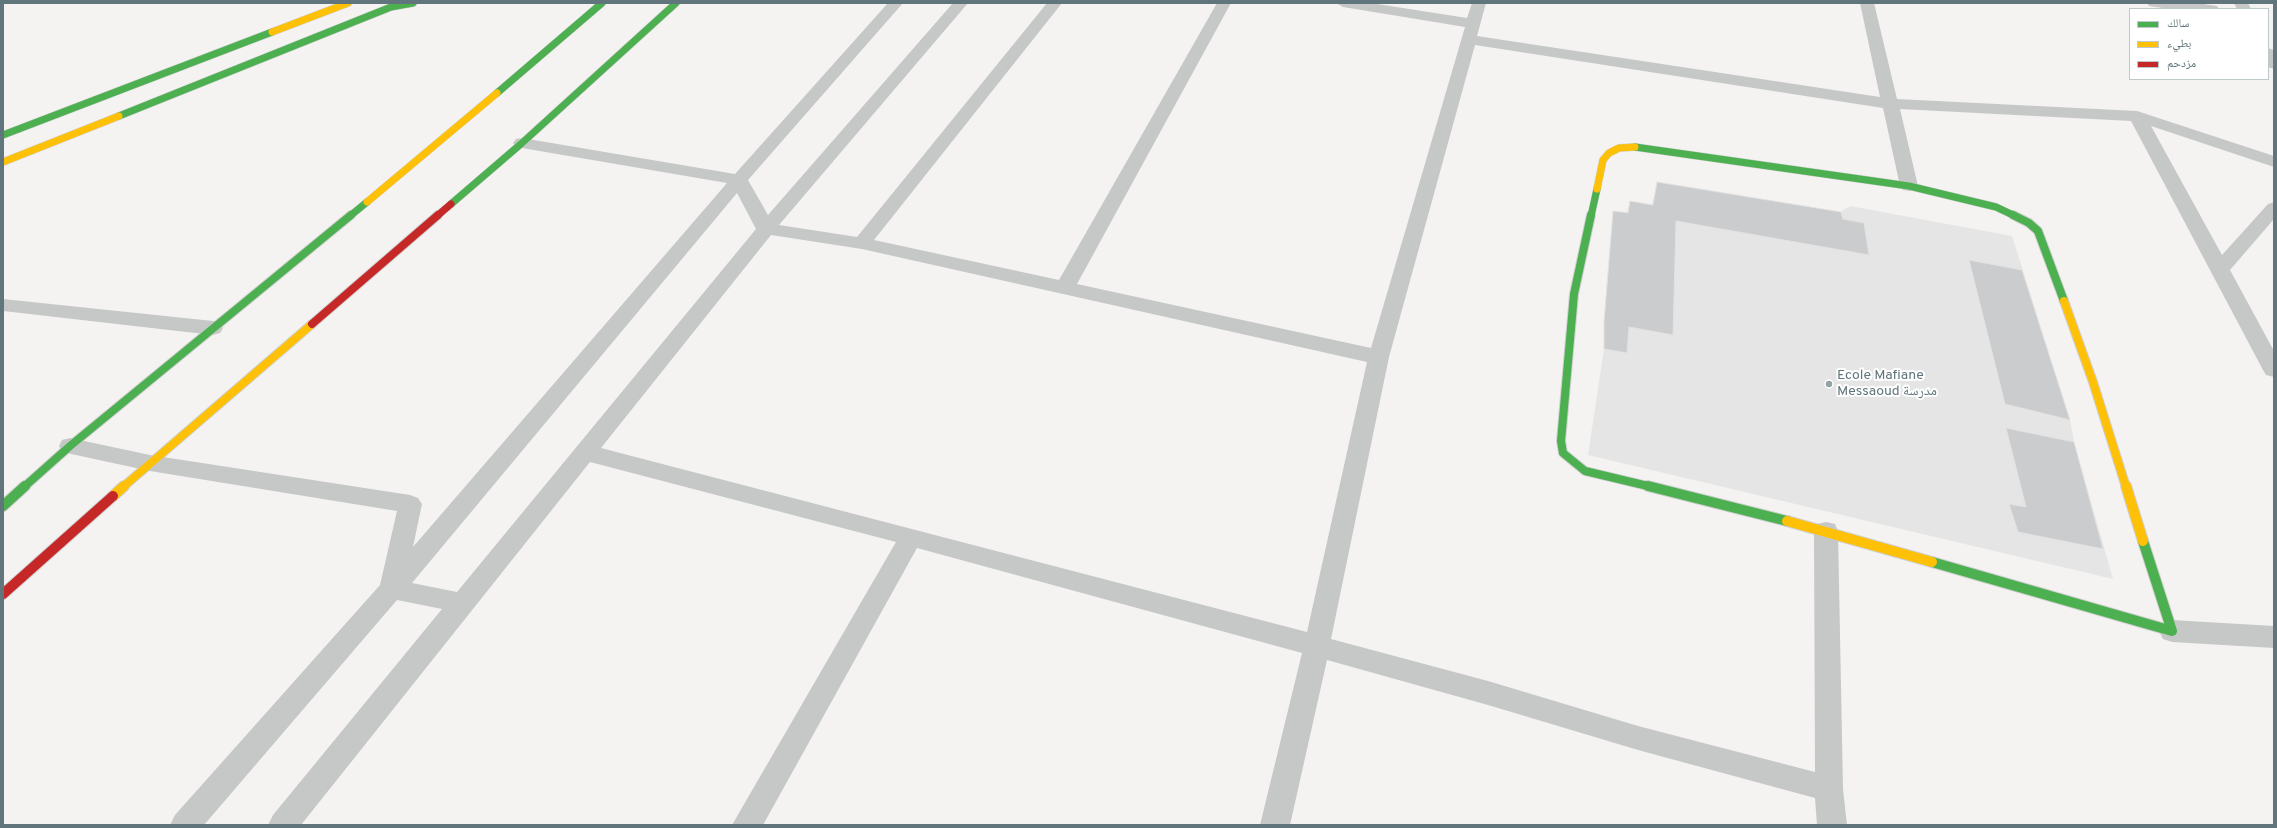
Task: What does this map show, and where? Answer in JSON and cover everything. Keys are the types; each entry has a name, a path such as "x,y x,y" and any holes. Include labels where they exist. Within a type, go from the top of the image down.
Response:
{"main road":[{"path":"3,135 348,3"},
{"path":"3,162 387,5 413,3"},
{"path":"3,506 70,446 444,139 602,3"},
{"path":"3,594 150,463 522,143 676,3"},
{"path":"1635,147 1909,186 1996,207 2029,223 2038,231 2093,382 2172,631 1826,531 1585,471 1574,464 1563,453 1561,441 1574,294 1603,160 1609,152 1619,148 1635,147"}],"street":[{"path":"185,825 392,589 739,180 896,3"},
{"path":"283,825 766,229 961,3"},
{"path":"862,243 1055,3"},
{"path":"1064,289 1224,3"},
{"path":"1342,3 1472,32 1891,104 2137,116 2274,162"},
{"path":"1275,825 1317,646 1379,357 1479,3"},
{"path":"1867,3 1909,186"},
{"path":"2154,3 2202,8"},
{"path":"2269,55 2274,64"},
{"path":"2137,116 2272,361"},
{"path":"522,143 739,180"},
{"path":"739,180 766,229"},
{"path":"2221,268 2274,208"},
{"path":"766,229 862,243 1064,289 1379,357"},
{"path":"3,305 213,328"},
{"path":"70,446 150,463 410,504 392,589"},
{"path":"584,452 911,537 1317,646 1488,693 1638,738 1829,789"},
{"path":"1826,531 1829,789 1832,825"},
{"path":"747,825 911,537"},
{"path":"392,589 462,603"},
{"path":"2172,631 2274,637"}],"shaded area":[{"name":"Ecole Mafiane Messaoud مدرسة","path":"1657,182 1841,212 1850,206 2012,236 2070,420 2074,442 2113,579 1588,455 1604,349 1604,322 1613,211 1627,212 1630,201 1652,205"}],"building":[{"path":"1657,182 1841,212 1843,219 1864,223 1869,255 1676,221 1673,335 1629,327 1627,353 1604,349 1604,322 1613,211 1628,213 1630,201 1653,205"},
{"path":"1969,260 2022,270 2070,420 2005,404"},
{"path":"2006,428 2074,442 2103,549 2018,532 2009,504 2026,507"}],"traffic: fast":[{"path":"119,116 391,7 413,3"},
{"path":"497,93 602,3"},
{"path":"451,204 522,143 676,3"},
{"path":"3,135 272,32"},
{"path":"1635,147 1909,186 1996,207 2029,223 2038,231 2064,301"},
{"path":"1597,189 1574,294 1561,441 1563,453 1585,471 1787,521"},
{"path":"3,506 70,446 367,202"},
{"path":"1932,562 2172,631 2143,541"}],"traffic: slow":[{"path":"272,32 348,3"},
{"path":"367,202 497,93"},
{"path":"3,162 119,116"},
{"path":"1597,189 1603,160 1609,153 1619,148 1635,147"},
{"path":"2064,301 2093,382 2143,541"},
{"path":"113,496 312,324"},
{"path":"1787,521 1932,562"}],"traffic: jam":[{"path":"312,324 451,204"},
{"path":"3,594 113,496"}],"place":[{"name":"Ecole Mafiane Messaoud مدرسة","path":"1829,384"}]}
